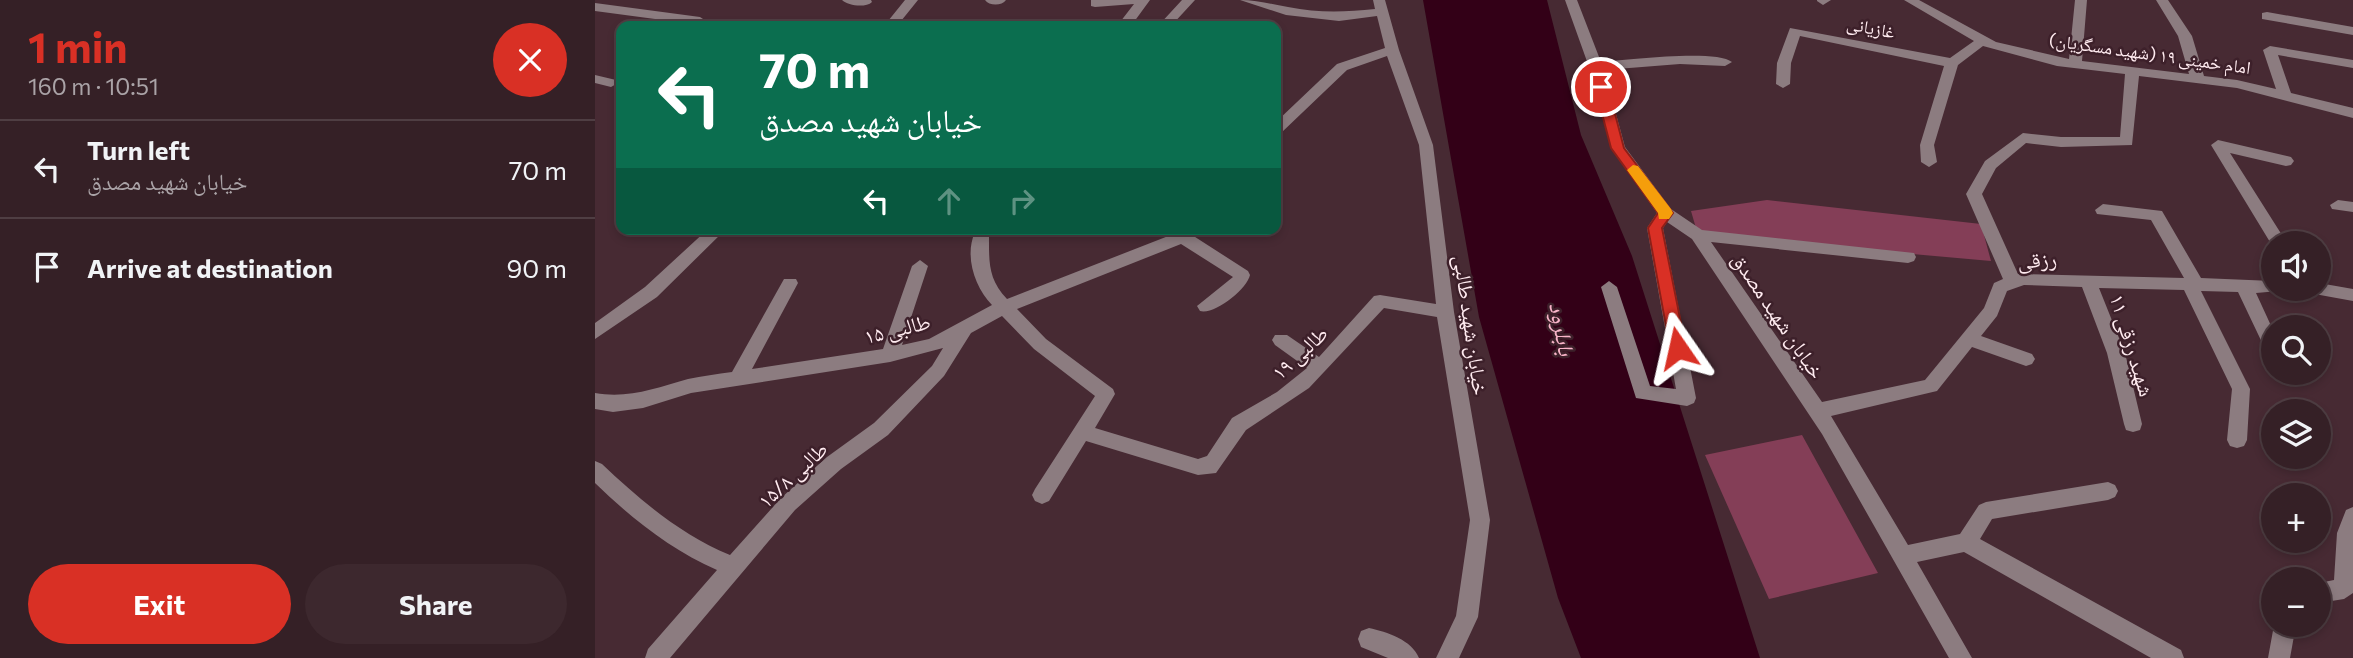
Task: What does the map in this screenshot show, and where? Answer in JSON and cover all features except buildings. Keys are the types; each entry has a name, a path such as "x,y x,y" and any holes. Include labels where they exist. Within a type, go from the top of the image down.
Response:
{"street":[{"path":"848,0 866,2"},
{"path":"894,21 912,0"},
{"path":"991,0 1000,0"},
{"path":"1095,2 1143,0"},
{"path":"1128,21 1143,0"},
{"path":"1170,21 1189,0"},
{"path":"1246,0 1286,11 1339,17 1381,6"},
{"name":"خیابان شهید مصدق","path":"1570,0 1596,66 1618,148 1665,213 1698,235 1817,411 1961,658"},
{"name":"امام خمینی ۱۹ (شهید مسگریان)","path":"1910,0 1983,40 2004,48 2075,64 2237,84 2353,113"},
{"path":"2075,64 2081,0"},
{"path":"2162,0 2185,36 2198,80"},
{"name":"خیابان شهید طالبی","path":"1381,6 1392,50 1426,145 1445,312 1480,520 1468,617 1447,658"},
{"path":"595,7 700,21"},
{"path":"2267,16 2353,31"},
{"name":"غازیانی","path":"1783,84 1784,63 1795,31 1952,63"},
{"path":"1929,162 1927,145 1952,63 1983,40"},
{"path":"1281,125 1342,67 1392,50"},
{"path":"2284,94 2270,50 2353,64"},
{"path":"1596,66 1680,60 1725,62"},
{"path":"2014,282 1974,194 1990,165 2023,138 2047,143 2071,140 2127,142 2132,72"},
{"path":"595,79 611,82"},
{"path":"2272,231 2218,145 2286,161"},
{"path":"2103,210 2156,215 2241,388 2237,440"},
{"path":"1609,287 1643,393 1687,397 1655,228 1665,213"},
{"path":"595,331 651,292 712,235"},
{"name":"طالبی ۱۵","path":"595,401 613,404 643,400 691,386 890,355 933,345 1004,307 1180,235"},
{"path":"1188,235 1242,275 1240,282 1206,306"},
{"path":"1698,235 1908,257"},
{"path":"981,236 981,274 990,292 1040,344 1106,394 1042,495"},
{"path":"890,355 920,266"},
{"name":"رزقی","path":"1817,411 1931,386 1991,312 2000,287 2023,279 2261,287"},
{"name":"شهید رزقی ۱۱","path":"2088,281 2116,353 2133,424"},
{"path":"737,380 790,283"},
{"path":"2244,286 2261,322"},
{"path":"2331,292 2353,295"},
{"name":"طالبی ۱۹","path":"1082,432 1198,467 1209,467 1218,460 1227,435 1241,422 1287,395 1320,367 1380,302 1445,312"},
{"name":"طالبی ۱۵/۸","path":"656,657 788,503 834,463 881,429 938,372 964,330"},
{"path":"1969,339 2026,359"},
{"path":"1281,340 1320,367"},
{"path":"595,470 625,499 686,543 713,559 734,567"},
{"path":"1966,542 1986,511 2108,491"},
{"path":"2331,591 2344,589 2347,533 2353,516"},
{"path":"1902,556 1966,542 2173,658"},
{"path":"2279,658 2283,637"},
{"path":"1369,639 1383,642 1408,658"}],"shaded area":[{"path":"1767,200 1981,224 1991,261 1698,235 1691,211"},
{"path":"1802,435 1878,573 1769,599 1705,455"}],"water":[{"name":"بابلرود","path":"1423,0 1547,0 1581,135 1632,256 1760,658 1581,658 1558,598 1479,317"}],"slow traffic":[{"path":"1633,170 1664,215"}],"route":[{"path":"1601,87 1618,148 1665,213 1655,228 1678,348"}]}
